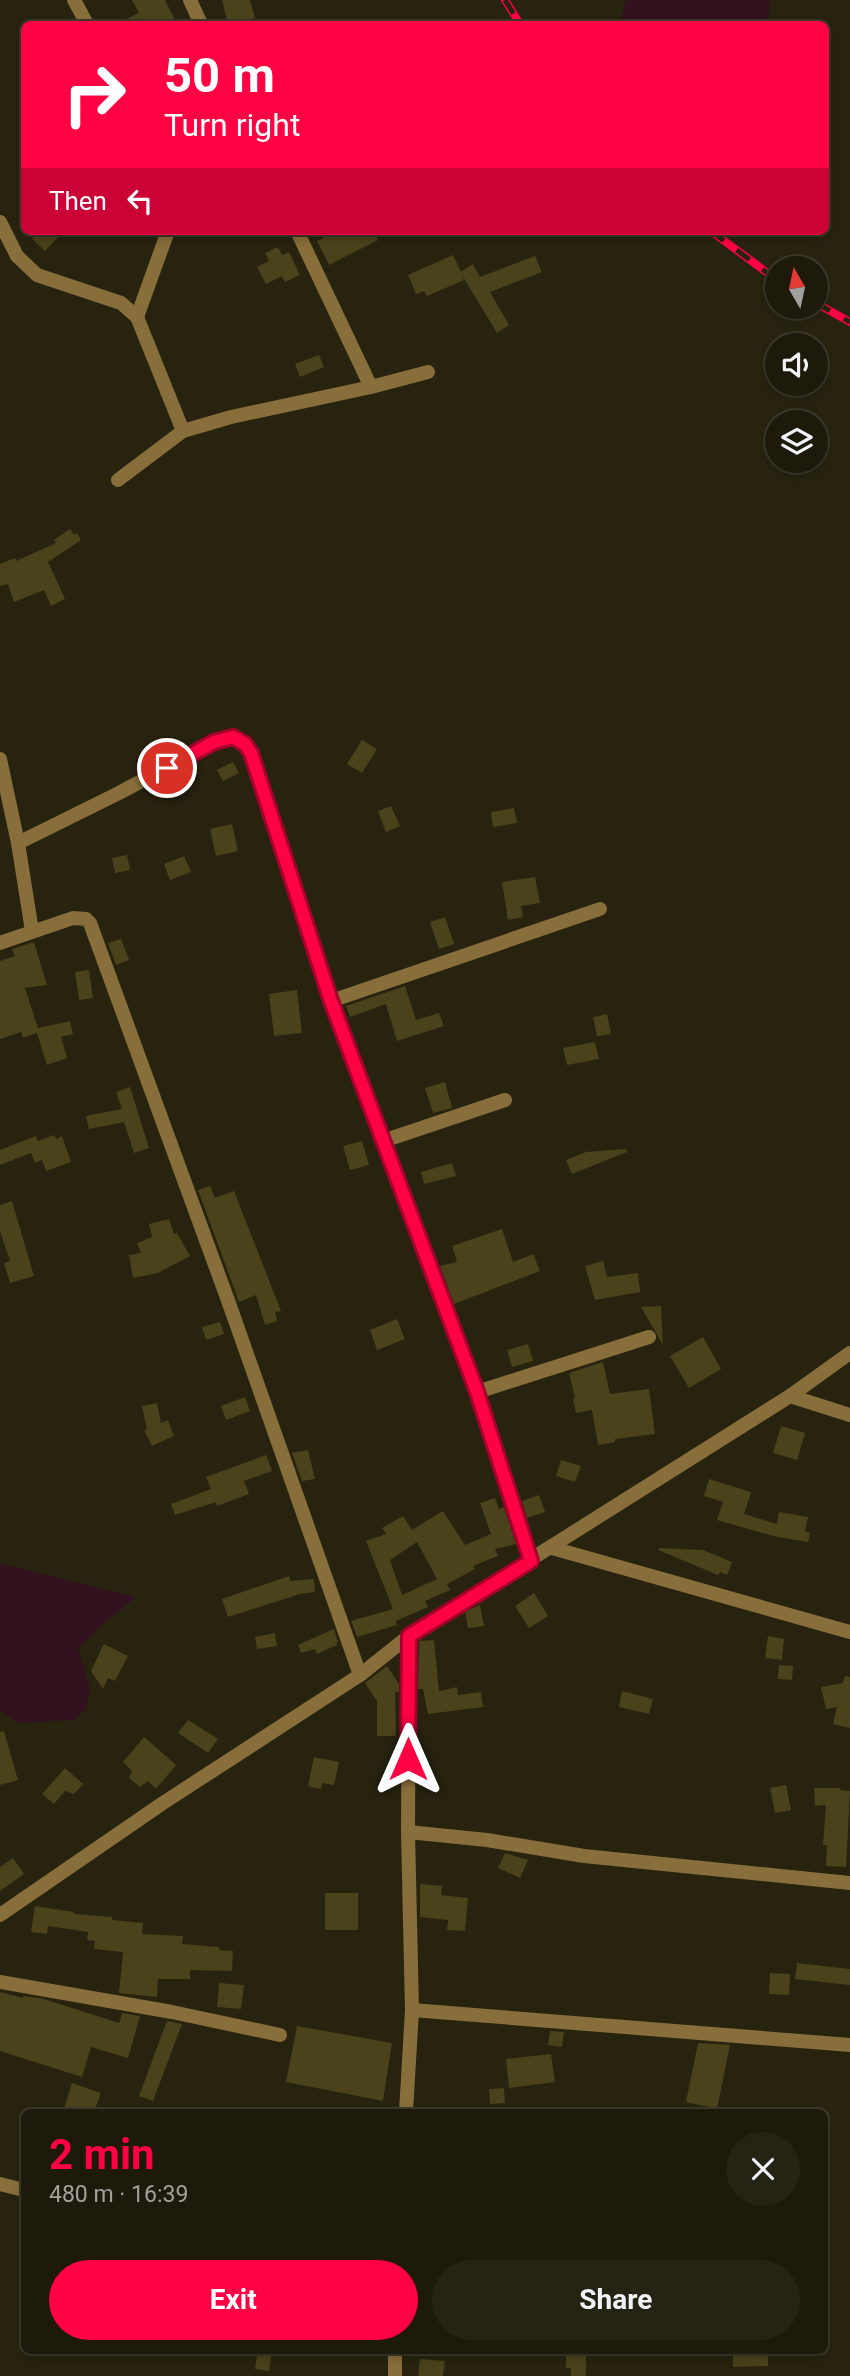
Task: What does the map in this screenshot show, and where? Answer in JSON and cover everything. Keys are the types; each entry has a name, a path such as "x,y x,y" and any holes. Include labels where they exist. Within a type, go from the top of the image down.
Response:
{"street":[{"path":"74,0 85,21"},
{"path":"190,0 200,21"},
{"path":"0,222 17,256 37,275 121,303 137,317 184,431"},
{"path":"137,317 167,235"},
{"path":"299,235 371,387"},
{"path":"118,480 184,431 428,372"},
{"path":"18,843 214,742 233,737 245,744 251,753 331,1001 477,1392 531,1561"},
{"path":"0,760 18,843 32,931"},
{"path":"331,1001 600,909"},
{"path":"0,943 79,918 86,919 94,930 226,1293 360,1675"},
{"path":"383,1141 505,1100"},
{"path":"477,1392 649,1337"},
{"path":"0,1915 163,1803 360,1675 409,1636 790,1396 850,1353"},
{"path":"790,1396 850,1415"},
{"path":"552,1548 850,1632"},
{"path":"406,2109 412,2010 408,1832 409,1636"},
{"path":"408,1832 487,1840 584,1856 850,1883"},
{"path":"0,1982 172,2012 280,2035"},
{"path":"412,2010 850,2045"},
{"path":"0,2184 21,2189"},
{"path":"395,2354 395,2376"}],"shaded area":[{"path":"626,0 770,2 768,21 621,21"},
{"path":"0,1563 136,1597 78,1648 90,1688 86,1709 73,1720 19,1723 0,1711"}],"building":[{"path":"132,0 165,0 176,21 122,21 139,13"},
{"path":"222,0 250,0 255,18 227,21"},
{"path":"36,235 60,235 45,251 32,239"},
{"path":"329,235 375,235 378,240 329,265 317,241"},
{"path":"278,247 282,255 289,252 300,275 285,282 282,276 266,284 257,267 269,261 265,253"},
{"path":"453,255 461,272 473,264 480,277 535,256 542,272 490,292 509,325 497,333 462,275 464,280 427,296 424,291 416,294 408,275"},
{"path":"319,355 324,367 300,377 295,364"},
{"path":"70,529 74,535 77,533 81,540 48,562 65,599 51,606 44,590 14,602 8,584 0,586 0,564 15,558 16,561 56,543 54,540"},
{"path":"362,740 377,749 362,773 347,764"},
{"path":"233,762 239,773 223,781 217,770"},
{"path":"391,806 400,826 386,832 378,811"},
{"path":"514,808 517,823 493,827 491,812"},
{"path":"232,824 238,851 216,856 210,829"},
{"path":"127,855 130,870 115,873 112,858"},
{"path":"184,856 191,872 170,880 164,864"},
{"path":"535,877 540,903 521,906 523,917 508,920 502,882"},
{"path":"445,917 454,944 439,949 430,922"},
{"path":"121,939 129,960 116,965 108,943"},
{"path":"34,942 47,985 25,988 38,1028 70,1021 73,1034 61,1037 67,1058 47,1065 37,1033 23,1038 21,1032 0,1039 0,961 15,956 12,949"},
{"path":"89,970 93,998 79,1000 75,972"},
{"path":"405,986 416,1020 439,1013 444,1026 397,1041 386,1004 350,1017 346,1006"},
{"path":"297,990 302,1033 274,1036 269,994"},
{"path":"607,1014 611,1034 597,1036 593,1017"},
{"path":"595,1042 599,1059 567,1065 563,1048"},
{"path":"445,1082 452,1108 433,1113 425,1088"},
{"path":"130,1087 149,1148 134,1153 124,1122 89,1129 86,1116 122,1109 116,1092"},
{"path":"54,1135 56,1139 62,1136 71,1162 46,1171 42,1160 35,1163 31,1153 0,1165 0,1150 36,1136 38,1141"},
{"path":"362,1141 369,1165 350,1170 343,1146"},
{"path":"626,1149 627,1152 572,1174 566,1160 586,1152"},
{"path":"452,1163 456,1176 424,1184 421,1172"},
{"path":"210,1186 215,1198 234,1191 281,1311 275,1312 277,1321 265,1325 256,1295 239,1302 198,1190"},
{"path":"12,1201 34,1276 10,1283 4,1263 10,1261 0,1231 0,1205"},
{"path":"169,1219 174,1234 177,1233 190,1256 158,1273 133,1278 129,1255 141,1253 137,1243 152,1237 149,1224"},
{"path":"502,1229 513,1262 533,1254 540,1271 454,1304 440,1266 457,1262 452,1246"},
{"path":"603,1261 607,1277 638,1273 640,1292 595,1300 585,1266"},
{"path":"661,1306 663,1345 641,1307"},
{"path":"397,1319 405,1339 377,1350 370,1330"},
{"path":"220,1322 224,1334 206,1340 202,1327"},
{"path":"703,1337 721,1369 689,1388 670,1356"},
{"path":"528,1344 533,1361 512,1367 507,1350"},
{"path":"603,1362 610,1394 649,1389 655,1434 615,1439 615,1442 598,1445 592,1410 576,1413 569,1373"},
{"path":"245,1397 250,1411 226,1420 221,1406"},
{"path":"157,1403 161,1423 168,1420 174,1436 152,1446 144,1430 147,1430 142,1406"},
{"path":"781,1426 805,1433 797,1460 773,1453"},
{"path":"308,1450 315,1479 302,1481 292,1453"},
{"path":"266,1455 272,1471 244,1481 249,1494 217,1506 216,1502 175,1515 171,1504 211,1489 206,1477"},
{"path":"561,1460 581,1466 575,1482 556,1476"},
{"path":"709,1479 751,1492 744,1514 777,1524 779,1512 808,1517 805,1531 810,1533 808,1542 773,1536 717,1520 723,1502 704,1496"},
{"path":"539,1495 545,1512 527,1518 522,1501"},
{"path":"495,1498 499,1509 504,1507 516,1544 495,1549 498,1556 473,1566 475,1569 447,1584 450,1590 425,1601 428,1607 396,1621 397,1625 357,1637 351,1621 393,1609 366,1541 386,1534 382,1528 403,1516 412,1530 443,1511 465,1545 491,1534 480,1503","holes":["417,1542 437,1579 402,1595 390,1560"]},
{"path":"658,1550 703,1550 732,1562 727,1575 720,1572 718,1575"},
{"path":"289,1576 290,1581 314,1579 315,1592 300,1594 228,1617 222,1599"},
{"path":"534,1593 548,1616 529,1628 515,1606"},
{"path":"480,1605 484,1626 468,1628 465,1612"},
{"path":"334,1629 337,1645 317,1654 315,1649 301,1653 298,1645"},
{"path":"275,1633 277,1646 257,1649 255,1637"},
{"path":"768,1636 784,1639 782,1660 765,1658"},
{"path":"434,1640 439,1691 457,1687 458,1695 481,1692 483,1707 428,1714 423,1689 418,1689 419,1641"},
{"path":"104,1644 128,1656 115,1681 108,1678 103,1689 91,1671"},
{"path":"779,1665 793,1666 792,1680 778,1679"},
{"path":"387,1666 399,1684 399,1692 395,1692 396,1736 377,1736 377,1701 365,1683"},
{"path":"845,1676 850,1677 850,1728 833,1724 837,1707 826,1709 821,1687 843,1683"},
{"path":"622,1691 653,1699 649,1714 619,1707"},
{"path":"188,1720 218,1739 208,1753 178,1733"},
{"path":"4,1731 18,1780 0,1785 0,1732"},
{"path":"144,1737 176,1765 156,1789 148,1781 140,1787 129,1778 132,1771 123,1762"},
{"path":"314,1757 339,1762 334,1785 322,1783 321,1789 308,1786"},
{"path":"65,1768 83,1784 74,1794 65,1791 54,1804 42,1794"},
{"path":"786,1785 791,1810 775,1813 770,1788"},
{"path":"814,1788 840,1788 850,1791 846,1867 826,1866 827,1845 823,1845 826,1805 815,1806"},
{"path":"505,1853 528,1860 520,1878 498,1868"},
{"path":"13,1858 24,1874 0,1891 0,1867"},
{"path":"420,1884 442,1886 441,1895 468,1898 465,1931 447,1930 448,1920 420,1917"},
{"path":"325,1893 358,1893 358,1930 325,1930"},
{"path":"35,1906 143,1923 142,1934 183,1936 182,1944 233,1951 232,1971 190,1970 190,1979 158,1979 157,1997 119,1993 123,1952 94,1949 95,1941 87,1940 88,1932 48,1926 47,1934 31,1932"},
{"path":"797,1963 850,1969 850,1985 795,1979"},
{"path":"770,1973 790,1974 789,1995 769,1994"},
{"path":"219,1983 244,1985 241,2009 217,2007"},
{"path":"0,1992 23,1998 44,1999 119,2023 122,2013 140,2016 128,2058 91,2047 82,2077 0,2051"},
{"path":"167,2021 182,2024 153,2101 139,2096"},
{"path":"297,2026 392,2043 383,2101 286,2082"},
{"path":"550,2031 564,2032 562,2047 548,2045"},
{"path":"698,2043 730,2045 717,2109 686,2102"},
{"path":"551,2054 555,2082 509,2088 506,2059"},
{"path":"72,2083 101,2093 95,2109 64,2109"},
{"path":"504,2088 505,2103 490,2104 489,2089"},
{"path":"257,2354 272,2354 269,2371 255,2369"},
{"path":"566,2354 586,2354 586,2376 571,2376 571,2368 566,2368"},
{"path":"733,2354 768,2354 768,2366 733,2367"},
{"path":"420,2359 445,2361 443,2376 418,2376"}],"railway":[{"path":"505,0 518,21"},
{"path":"716,235 765,271"},
{"path":"828,310 850,322"}],"route":[{"path":"167,768 214,742 233,737 245,744 251,753 331,1001 477,1392 531,1561 409,1636 408,1759"}]}
